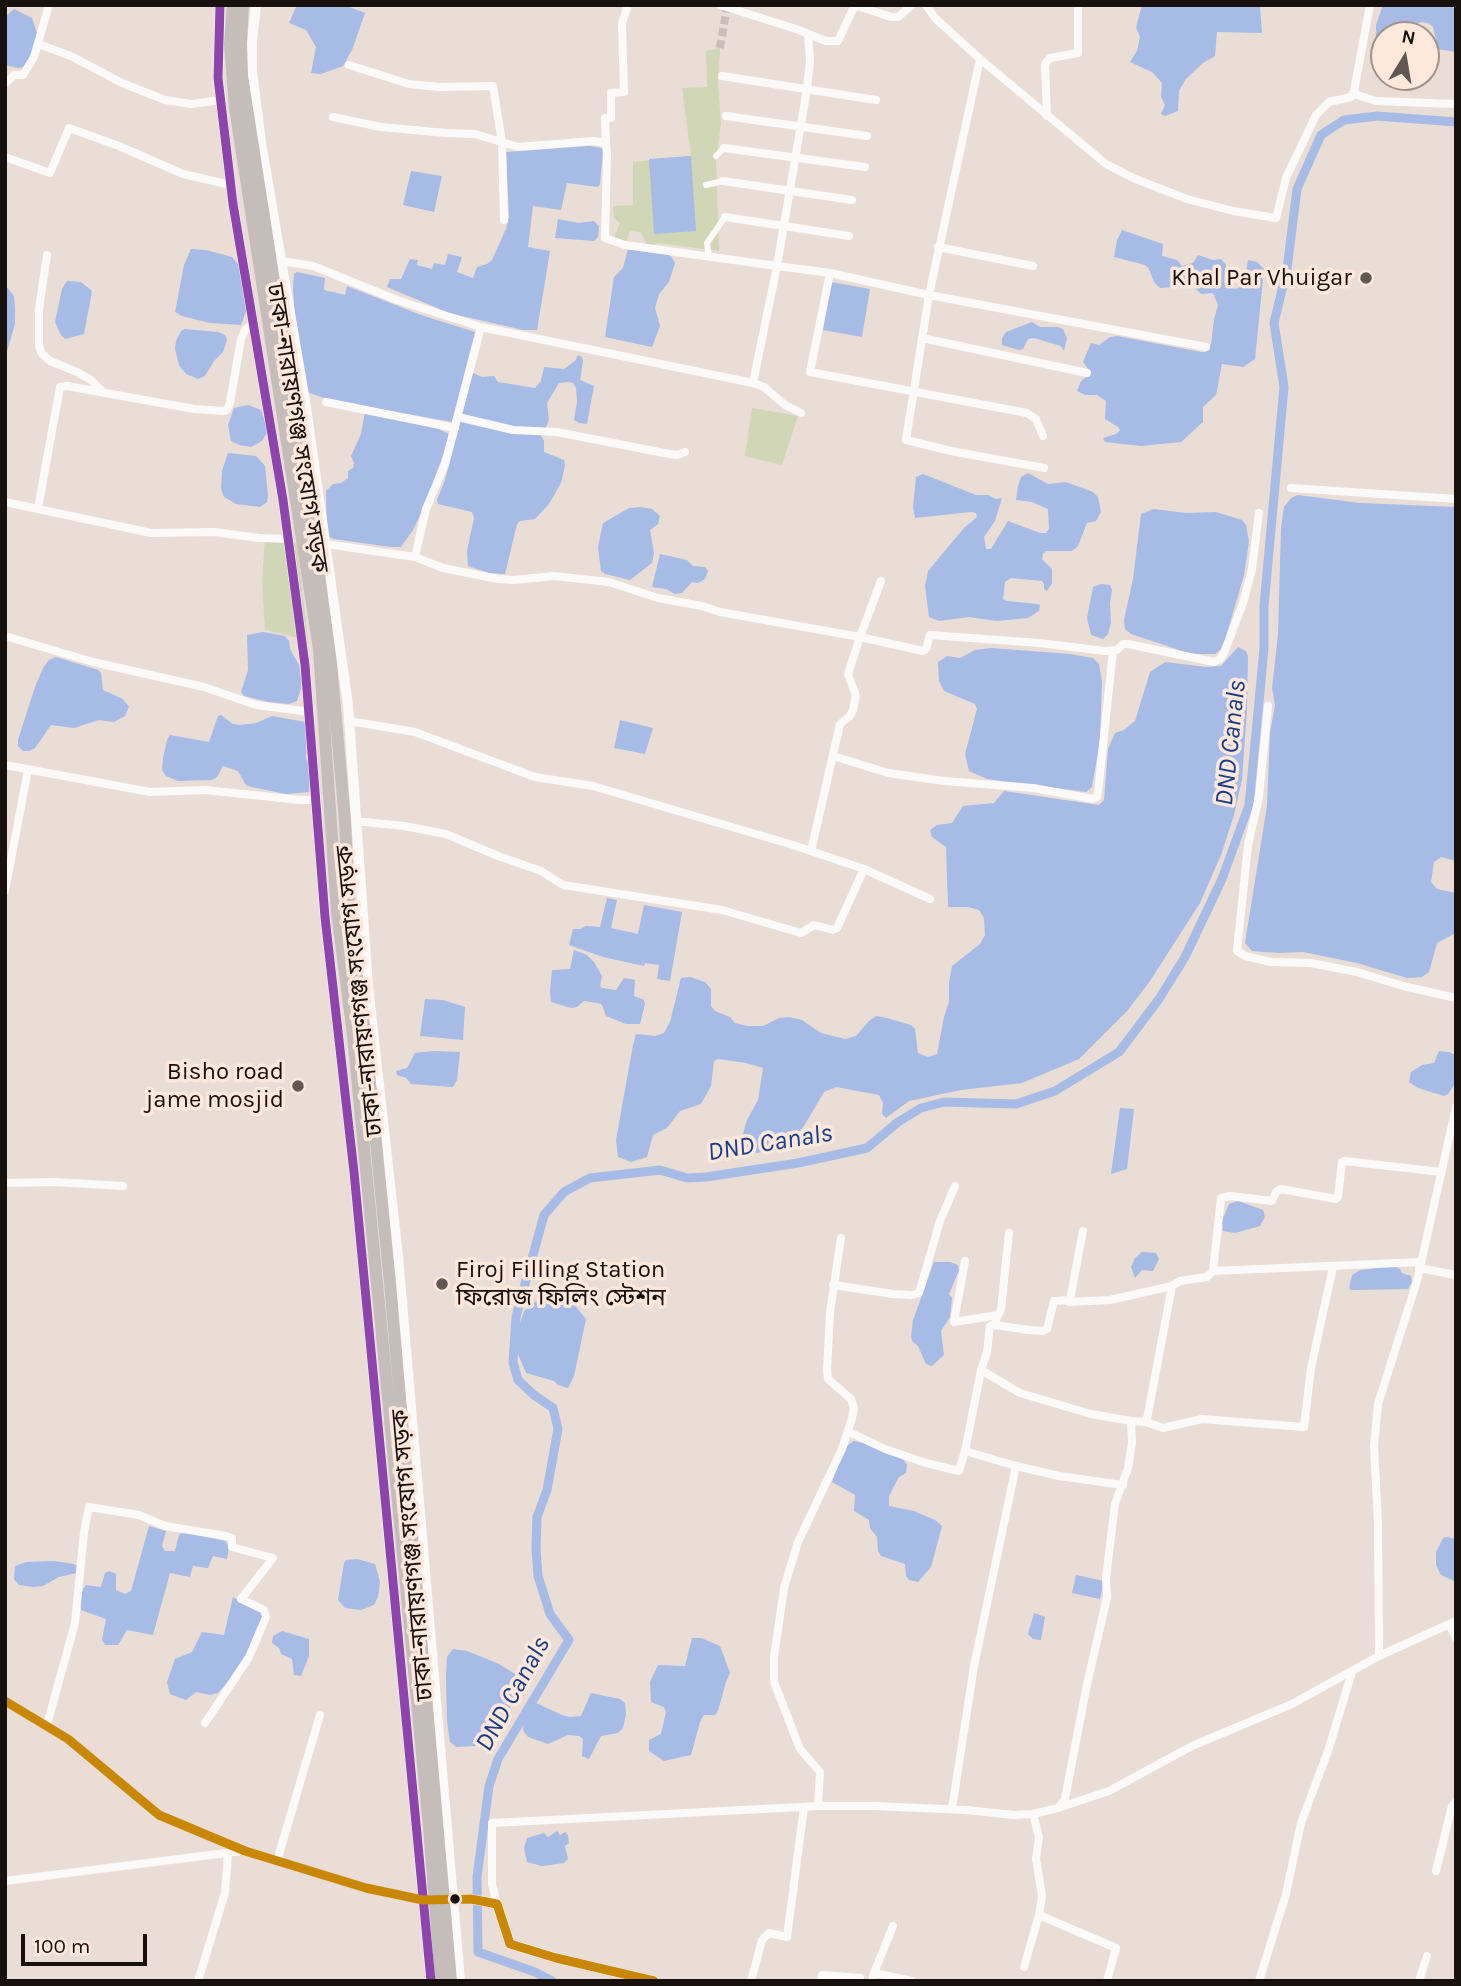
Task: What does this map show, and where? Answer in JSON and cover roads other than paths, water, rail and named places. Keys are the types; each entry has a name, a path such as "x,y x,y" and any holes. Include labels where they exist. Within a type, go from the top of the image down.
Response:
{"main road":[{"name":"ঢাকা-নারায়ণগঞ্জ সংযোগ সড়ক","path":"233,5 230,44 241,108 251,143 324,608 343,799 350,931 363,986 379,1126 401,1348 410,1587 441,1981"},
{"name":"ঢাকা-নারায়ণগঞ্জ সংযোগ সড়ক","path":"241,108 243,5"},
{"name":"ঢাকা-নারায়ণগঞ্জ সংযোগ সড়ক","path":"251,143 319,649 337,912 357,1078 360,1172 378,1357 410,1587"},
{"path":"226,145 251,143"},
{"path":"343,1079 357,1078"},
{"name":"ঢাকা-নারায়ণগঞ্জ সংযোগ সড়ক","path":"413,1625 451,1981"}],"street":[{"path":"5,84 14,75 23,75 34,57 49,5"},
{"path":"220,5 218,78 226,145 289,539 310,712 325,917 343,1079 360,1172"},
{"path":"256,5 251,41 251,143 281,261 326,544 349,721 363,986"},
{"path":"628,5 622,23 624,92 611,93 611,118 605,118 605,238 625,245 831,273 929,295 1206,347"},
{"path":"720,5 826,41 838,41 853,9 858,6 898,17 912,5"},
{"path":"926,5 935,18 980,59 1106,164 1170,194 1276,218 1286,178 1317,115 1329,102 1351,97 1354,91 1370,5"},
{"path":"1047,116 1045,64 1050,58 1078,53 1078,5"},
{"path":"753,383 785,225 807,89 810,61 808,34"},
{"path":"38,44 71,56 122,83 165,100 191,104 221,100"},
{"path":"980,59 929,295 906,440 1044,468"},
{"path":"349,65 394,80 423,86 494,86 502,142 504,220"},
{"path":"720,78 876,100"},
{"path":"1354,91 1357,95 1376,101 1456,104"},
{"path":"333,117 381,127 475,134 518,147 593,141 606,144"},
{"path":"723,120 867,136"},
{"path":"5,158 50,173 69,128 183,174 231,185"},
{"path":"716,156 724,148 866,167"},
{"path":"706,184 723,181 852,200"},
{"path":"709,256 707,243 725,217 849,236"},
{"path":"939,247 1033,265"},
{"path":"47,255 39,309 38,346 50,361 91,380 104,393"},
{"path":"281,261 313,266 397,300 481,327 753,383 764,387 785,405 801,413"},
{"path":"831,273 810,372 1027,413 1036,419 1043,436"},
{"path":"38,508 60,387 67,386 194,410 227,410 241,339 245,330 254,322"},
{"path":"415,557 420,529 432,493 440,480 481,327"},
{"path":"922,338 1087,373"},
{"path":"326,402 455,428"},
{"path":"458,416 513,430 557,432 677,455 685,452"},
{"path":"1291,488 1456,499"},
{"path":"5,502 150,533 214,532 289,539"},
{"path":"326,544 415,557 443,568 498,579 571,576 609,582 720,612 923,651 930,635 1113,651 1128,644 1209,662 1220,659 1231,639 1252,569 1259,513"},
{"path":"811,851 840,724 850,716 856,696 848,674 881,581"},
{"path":"5,636 93,662 204,687 256,705 310,712"},
{"path":"833,756 888,773 944,781 1033,788 1093,799 1098,792 1113,651"},
{"path":"1268,706 1259,797 1248,845 1237,951 1245,956 1271,962 1311,964 1357,972 1456,998"},
{"path":"349,721 415,732 535,777 577,782 614,791 811,851 864,869 930,899"},
{"path":"5,765 150,792 205,790 291,800 317,800"},
{"path":"5,891 28,770"},
{"path":"355,821 446,834 541,871 563,885 714,909 801,933 814,925 833,930 837,928 864,869"},
{"path":"1379,1656 1378,1523 1374,1447 1377,1420 1386,1375 1420,1265 1456,1107"},
{"path":"994,1325 1042,1331 1047,1329 1054,1301 1060,1299 1069,1302 1110,1300 1172,1286 1180,1281 1207,1277 1213,1271 1223,1196 1267,1202 1272,1201 1276,1192 1281,1189 1336,1199 1342,1162 1345,1161 1441,1172"},
{"path":"5,1183 55,1182 123,1186"},
{"path":"833,1285 893,1294 919,1293 940,1221 955,1186"},
{"path":"1069,1302 1083,1231"},
{"path":"849,1432 886,1449 959,1471 987,1352 990,1326 994,1325 1001,1309 1009,1233"},
{"path":"818,1806 820,1772 800,1749 774,1682 774,1657 784,1588 798,1542 849,1432 854,1408 851,1399 828,1379 827,1371 833,1285 841,1238"},
{"path":"965,1261 954,1322 998,1315"},
{"path":"1213,1271 1420,1265 1456,1275"},
{"path":"981,1370 1020,1393 1091,1415 1146,1422 1163,1428 1202,1419 1304,1427 1311,1368 1333,1267"},
{"path":"1146,1422 1172,1286"},
{"path":"1058,1808 1065,1798 1107,1597 1115,1504 1123,1485 1132,1443 1130,1421"},
{"path":"965,1451 1059,1476 1123,1485"},
{"path":"952,1809 974,1667 1016,1466"},
{"path":"48,1721 75,1623 89,1507 139,1515 165,1526 226,1536 232,1538 232,1547 273,1559 242,1599 264,1610 266,1617 249,1657 205,1723"},
{"path":"410,1587 454,1899 460,1981"},
{"path":"410,1587 424,1900 431,1981"},
{"path":"654,1981 555,1958 510,1944 493,1904 492,1823 818,1806 1033,1814 1109,1791 1192,1746 1292,1704 1379,1656 1452,1623 1456,1638"},
{"path":"1259,1981 1289,1884 1301,1823 1328,1751 1352,1672"},
{"path":"5,1701 68,1739 159,1815 244,1851 366,1888 424,1900 471,1899 493,1904"},
{"path":"277,1861 320,1715"},
{"path":"1436,1871 1452,1806 1456,1802"},
{"path":"751,1981 762,1940 769,1933 788,1937 804,1807"},
{"path":"1024,1967 1042,1896 1036,1859 1039,1837 1033,1814"},
{"path":"5,1881 244,1851"},
{"path":"198,1981 225,1893 229,1853"},
{"path":"1039,1915 1116,1948 1107,1981"},
{"path":"893,1926 873,1977 912,1981"},
{"path":"1419,1981 1427,1956"},
{"path":"821,1981 822,1975 860,1978"}],"water":[{"path":"297,5 344,5 365,13 352,50 343,66 321,74 311,73 316,47 306,30 289,23"},
{"path":"1142,5 1260,5 1262,33 1217,32 1215,56 1186,79 1179,91 1178,111 1165,116 1161,114 1165,105 1161,97 1162,83 1152,72 1130,62 1137,51 1140,37 1136,28"},
{"path":"1383,5 1456,5 1456,52 1440,49 1440,21 1377,21"},
{"path":"14,9 32,18 37,33 33,55 24,67 18,68 5,65 5,17"},
{"path":"589,146 603,150 598,187 567,183 561,210 533,206 528,247 550,251 537,330 523,330 449,313 387,287 390,279 401,279 410,259 418,260 417,265 432,269 434,263 445,265 448,254 462,257 457,272 473,278 477,267 492,260 509,217 506,152"},
{"path":"691,156 696,231 654,234 649,159"},
{"path":"411,171 442,176 434,212 403,205"},
{"path":"558,219 579,223 594,221 599,226 598,237 594,241 555,238"},
{"path":"1122,230 1163,244 1162,256 1177,260 1182,266 1193,263 1198,255 1213,260 1221,259 1226,265 1224,282 1230,288 1236,289 1244,285 1248,260 1257,262 1264,269 1255,359 1243,367 1222,364 1216,395 1203,407 1203,422 1181,442 1141,446 1105,442 1103,438 1120,430 1105,419 1106,401 1097,395 1085,395 1077,391 1081,381 1091,373 1083,362 1091,343 1099,345 1110,337 1117,336 1201,352 1206,352 1211,344 1218,305 1213,293 1201,294 1193,286 1160,288 1145,265 1114,257"},
{"path":"191,249 232,257 238,264 246,299 246,311 241,325 210,323 175,312 184,265"},
{"path":"628,249 664,253 671,256 675,263 669,282 659,294 655,308 660,326 652,347 605,337 614,277 623,268"},
{"path":"297,272 325,278 324,290 345,295 347,286 421,315 475,332 452,422 330,400 307,392 295,315 293,289 294,274"},
{"path":"67,281 81,282 92,291 84,334 65,339 55,322 62,289"},
{"path":"831,282 870,289 862,337 823,330"},
{"path":"5,285 14,296 15,324 5,358"},
{"path":"1032,322 1040,327 1063,329 1067,338 1064,351 1061,346 1034,338 1028,339 1023,349 1019,350 1002,345 1006,332"},
{"path":"185,329 218,332 225,335 227,340 223,352 205,376 198,379 186,374 179,365 176,341"},
{"path":"578,355 583,361 580,380 594,386 587,424 574,420 576,388 569,382 559,383 547,403 549,420 545,429 513,428 461,414 473,373 482,377 494,376 498,382 535,388 541,381 544,367 564,369 575,361"},
{"path":"248,405 261,410 268,431 262,441 251,447 231,441 228,425 234,408"},
{"path":"365,412 434,427 449,434 423,509 401,547 329,537 326,491 333,484 348,478 348,471 353,468 351,456 361,434"},
{"path":"461,420 540,434 544,441 544,452 564,460 561,483 549,504 535,519 517,524 505,574 489,573 468,566 467,551 474,518 472,512 438,504"},
{"path":"228,453 256,456 265,466 268,496 267,502 260,507 236,504 224,497 221,489 222,471"},
{"path":"1028,473 1048,484 1066,482 1093,492 1098,497 1101,512 1096,521 1087,523 1078,546 1072,551 1046,551 1043,554 1042,559 1052,569 1052,583 1047,591 1042,581 1011,578 1005,582 1003,599 1040,605 1039,611 1028,618 996,621 969,617 939,621 929,617 925,586 928,571 964,528 977,517 976,513 971,512 915,518 913,507 916,477 923,474 976,495 1002,498 995,521 984,537 986,549 991,549 1008,521 1040,533 1046,533 1049,529 1048,509 1032,502 1016,500 1021,477"},
{"path":"1298,495 1360,503 1456,507 1456,861 1441,857 1434,862 1431,882 1437,889 1456,893 1456,933 1437,943 1429,972 1422,977 1407,978 1357,963 1303,952 1252,951 1245,943 1267,806 1270,733 1275,705 1272,688 1278,635 1281,528 1284,507 1291,498"},
{"path":"629,508 652,509 660,516 658,524 650,530 654,553 652,563 630,580 605,574 601,571 598,547 603,523"},
{"path":"1154,509 1186,513 1216,512 1242,520 1246,525 1249,542 1244,575 1225,640 1215,654 1191,654 1131,634 1125,629 1124,620 1133,579 1141,514"},
{"path":"660,554 687,560 693,566 705,567 708,571 705,579 698,583 692,582 682,593 675,594 666,589 652,587"},
{"path":"1110,585 1112,590 1111,623 1108,634 1103,639 1091,635 1087,618 1093,587"},
{"path":"263,632 285,636 289,641 290,649 299,665 301,678 297,701 289,704 269,702 244,696 241,692 248,670 247,635"},
{"path":"1238,647 1246,651 1248,656 1242,780 1221,855 1200,903 1150,981 1128,1010 1079,1059 1022,1083 961,1090 909,1101 886,1118 882,1114 883,1103 879,1095 836,1087 824,1092 804,1126 786,1147 757,1153 744,1150 741,1141 747,1120 758,1100 763,1068 718,1059 714,1061 711,1086 701,1104 680,1111 667,1128 653,1135 647,1157 631,1162 618,1157 616,1140 636,1034 655,1036 664,1033 670,1022 681,978 690,977 705,982 711,989 711,1006 735,1023 763,1026 779,1018 789,1017 802,1020 821,1033 845,1039 856,1036 876,1016 911,1025 915,1029 918,1053 928,1057 937,1054 949,1002 952,966 980,944 985,935 984,918 979,910 948,907 946,847 932,837 930,830 937,825 952,823 963,806 994,803 1004,791 1099,805 1104,800 1108,749 1115,733 1135,721 1150,672 1165,662 1221,666"},
{"path":"991,648 1070,654 1093,658 1099,664 1102,682 1100,740 1092,787 1086,792 987,779 969,771 965,754 977,709 975,704 944,691 939,681 938,662 947,656 960,658 975,650"},
{"path":"56,657 98,670 101,673 103,690 123,699 129,707 125,716 114,722 99,720 74,728 51,725 35,748 23,751 18,746 18,740 35,687 43,668 49,660"},
{"path":"221,715 233,724 240,725 256,723 272,716 305,722 306,758 311,768 309,792 286,794 251,787 246,785 238,771 223,766 212,780 178,781 166,776 162,770 163,758 170,735 209,742 218,716"},
{"path":"620,720 653,728 645,754 614,748"},
{"path":"607,898 617,900 611,928 638,934 644,905 682,912 670,981 657,979 659,965 645,963 644,966 603,957 569,945 573,929 600,927"},
{"path":"574,950 587,955 594,962 602,976 602,988 616,990 624,978 635,980 634,996 644,1000 645,1004 640,1024 626,1024 606,1016 602,1005 598,1003 584,1001 571,1008 551,1002 552,970 570,969"},
{"path":"425,999 443,1000 465,1007 463,1040 420,1036"},
{"path":"1439,1051 1456,1055 1456,1082 1444,1096 1418,1088 1409,1082 1411,1072 1422,1065 1434,1063"},
{"path":"460,1052 457,1080 453,1087 411,1084 406,1078 397,1075 396,1071 407,1068 415,1053"},
{"path":"1120,1108 1134,1109 1127,1169 1111,1174"},
{"path":"1238,1201 1263,1210 1265,1217 1260,1226 1235,1233 1223,1231 1222,1221 1229,1204"},
{"path":"1142,1252 1156,1253 1159,1259 1153,1271 1142,1270 1135,1278 1131,1267"},
{"path":"934,1262 950,1262 958,1265 959,1270 949,1294 952,1298 950,1317 941,1331 944,1355 932,1366 926,1364 911,1337 913,1320"},
{"path":"1394,1266 1411,1276 1412,1282 1408,1289 1349,1288 1352,1275 1360,1270"},
{"path":"551,1289 568,1291 573,1303 586,1319 574,1376 568,1388 526,1373 518,1354 518,1329 524,1311"},
{"path":"854,1441 875,1446 903,1459 907,1465 906,1473 899,1477 889,1496 889,1506 914,1511 942,1526 931,1567 918,1582 909,1580 906,1576 905,1564 881,1556 877,1537 870,1528 869,1520 854,1511 855,1495 832,1482 842,1454"},
{"path":"149,1526 166,1531 162,1546 165,1551 175,1551 179,1535 183,1532 225,1541 229,1547 227,1559 213,1556 208,1568 193,1566 190,1577 170,1573 153,1635 127,1630 118,1645 105,1645 102,1640 106,1619 81,1610 83,1589 86,1585 101,1587 105,1573 109,1571 116,1574 116,1590 125,1594 131,1591"},
{"path":"1443,1538 1456,1539 1456,1582 1441,1575 1436,1565 1436,1552"},
{"path":"357,1559 375,1564 380,1582 374,1605 361,1610 345,1608 338,1600 344,1563 346,1560"},
{"path":"54,1561 74,1564 77,1566 76,1573 59,1577 43,1586 33,1587 19,1585 14,1579 15,1566 26,1562"},
{"path":"1076,1575 1104,1581 1100,1599 1072,1593"},
{"path":"233,1597 264,1614 240,1668 218,1693 210,1695 196,1692 186,1700 170,1694 167,1682 175,1659 192,1652 202,1632 224,1635"},
{"path":"1034,1613 1045,1617 1041,1640 1033,1639 1028,1634"},
{"path":"282,1631 309,1639 309,1656 301,1676 294,1675 292,1659 281,1654 279,1648 272,1643 273,1636"},
{"path":"692,1638 701,1638 720,1646 730,1673 718,1711 715,1715 704,1715 700,1722 691,1755 664,1761 649,1751 649,1740 661,1734 666,1712 664,1707 651,1702 650,1682 658,1665 685,1666"},
{"path":"453,1649 467,1651 499,1664 520,1677 518,1689 505,1719 475,1746 456,1747 450,1742 446,1676 447,1657"},
{"path":"591,1693 620,1699 625,1703 626,1714 623,1728 618,1733 601,1736 589,1759 582,1756 583,1739 579,1736 568,1735 548,1744 528,1737 523,1730 524,1721 534,1702 562,1715 581,1716"},
{"path":"557,1831 560,1835 565,1832 568,1835 569,1843 565,1846 568,1859 564,1863 542,1866 527,1862 524,1848 527,1838 544,1833 548,1837"}],"waterway":[{"name":"DND Canals","path":"552,1981 535,1972 478,1952 477,1877 489,1786 498,1759 569,1640 550,1614 538,1576 536,1548 537,1517 547,1490 558,1429 553,1408 518,1380 513,1362 516,1317 544,1215 564,1192 590,1178 660,1170 687,1178 706,1177 798,1163 867,1148 898,1122 921,1108 944,1102 1016,1104 1055,1091 1119,1052 1159,999 1185,957 1222,879 1249,805 1284,387 1274,323 1287,269 1297,189 1321,135 1344,120 1377,116 1456,122"}],"tunnel":[{"path":"720,48 727,7"}],"place":[{"name":"Khal Par Vhuigar","path":"1366,278"},
{"name":"Bisho road jame mosjid","path":"298,1086"},
{"name":"Firoj Filling Station ফিরোজ ফিলিং স্টেশন","path":"442,1284"}]}
